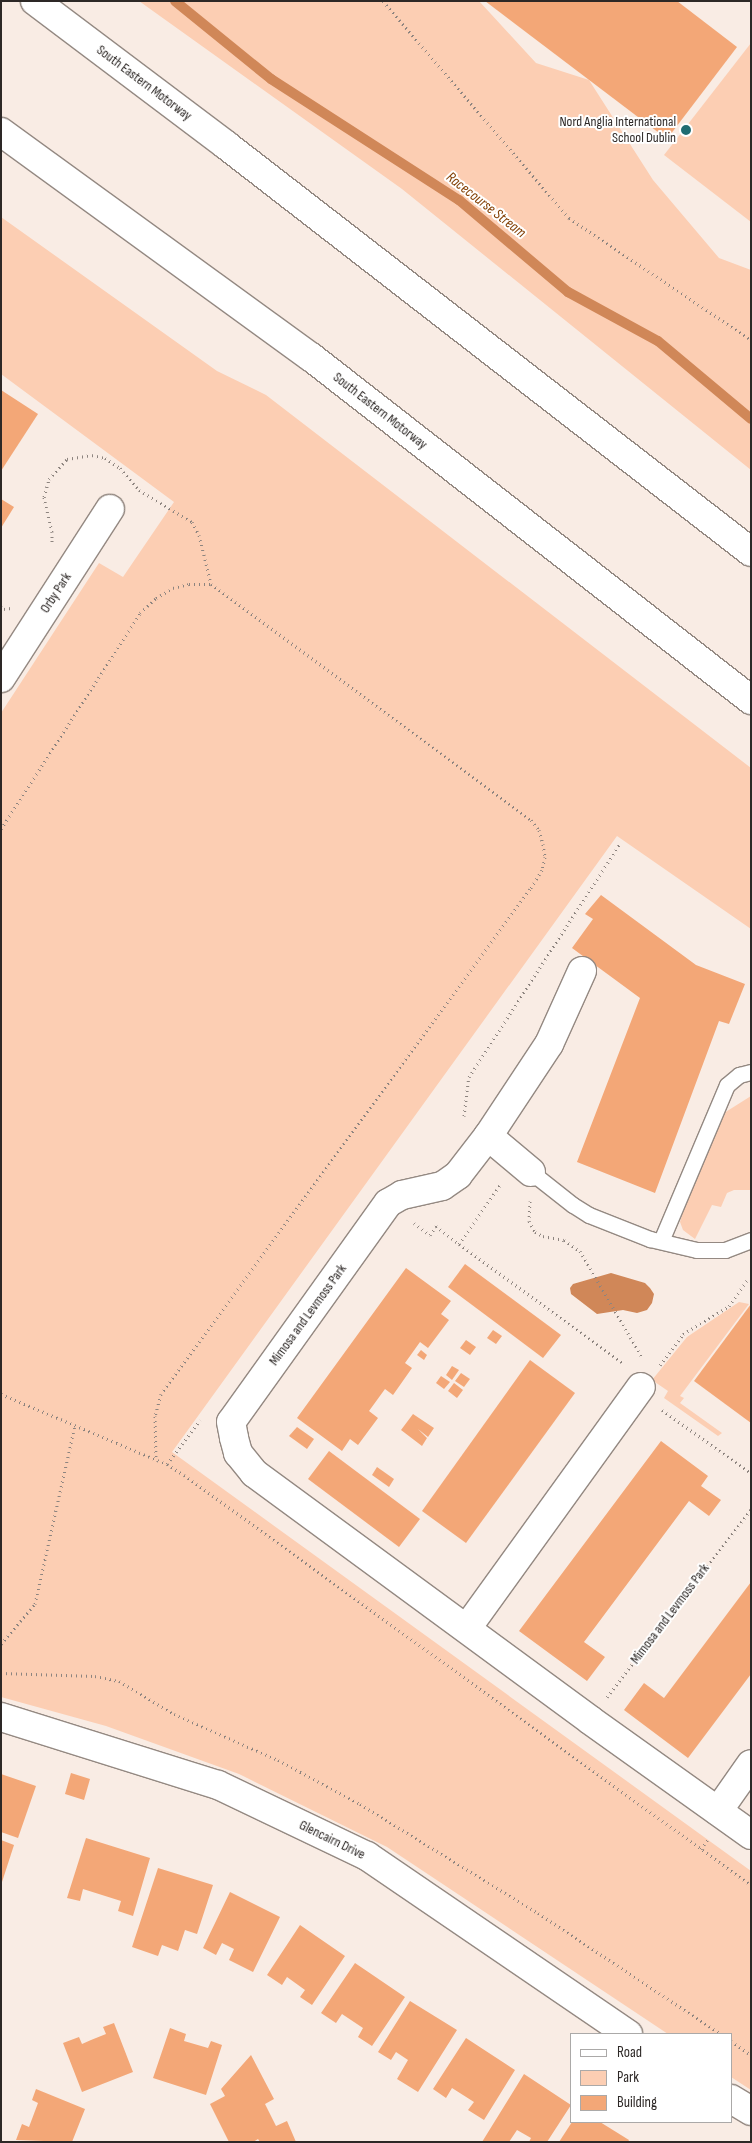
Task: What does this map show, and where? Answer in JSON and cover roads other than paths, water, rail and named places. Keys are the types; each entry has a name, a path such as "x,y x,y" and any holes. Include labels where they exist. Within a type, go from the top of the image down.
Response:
{"main road":[{"name":"South Eastern Motorway","path":"35,1 226,145 751,552"},
{"name":"South Eastern Motorway","path":"1,132 311,358 751,700"},
{"name":"Orby Park","path":"1,678 9,649 110,509"},
{"name":"Mimosa and Levmoss Park","path":"582,971 549,1044 488,1136 458,1175 442,1186 402,1194 388,1203 231,1422 238,1453 254,1474 467,1628 590,1720 751,1835"},
{"path":"488,1136 531,1172"},
{"path":"467,1628 646,1382"},
{"name":"Glencairn Drive","path":"1,1717 218,1785 367,1856 627,2033"},
{"path":"718,1811 751,1764"},
{"path":"732,2099 751,2111"}],"lane":[{"path":"661,1241 727,1085 739,1075 751,1072"},
{"path":"531,1172 589,1215 616,1227 661,1241 697,1250 725,1250 751,1240"}],"waterway":[{"name":"Racecourse Stream","path":"175,1 271,79 459,200 568,292 658,341 751,419"}],"place":[{"name":"Nord Anglia International School Dublin","path":"686,130"}]}
